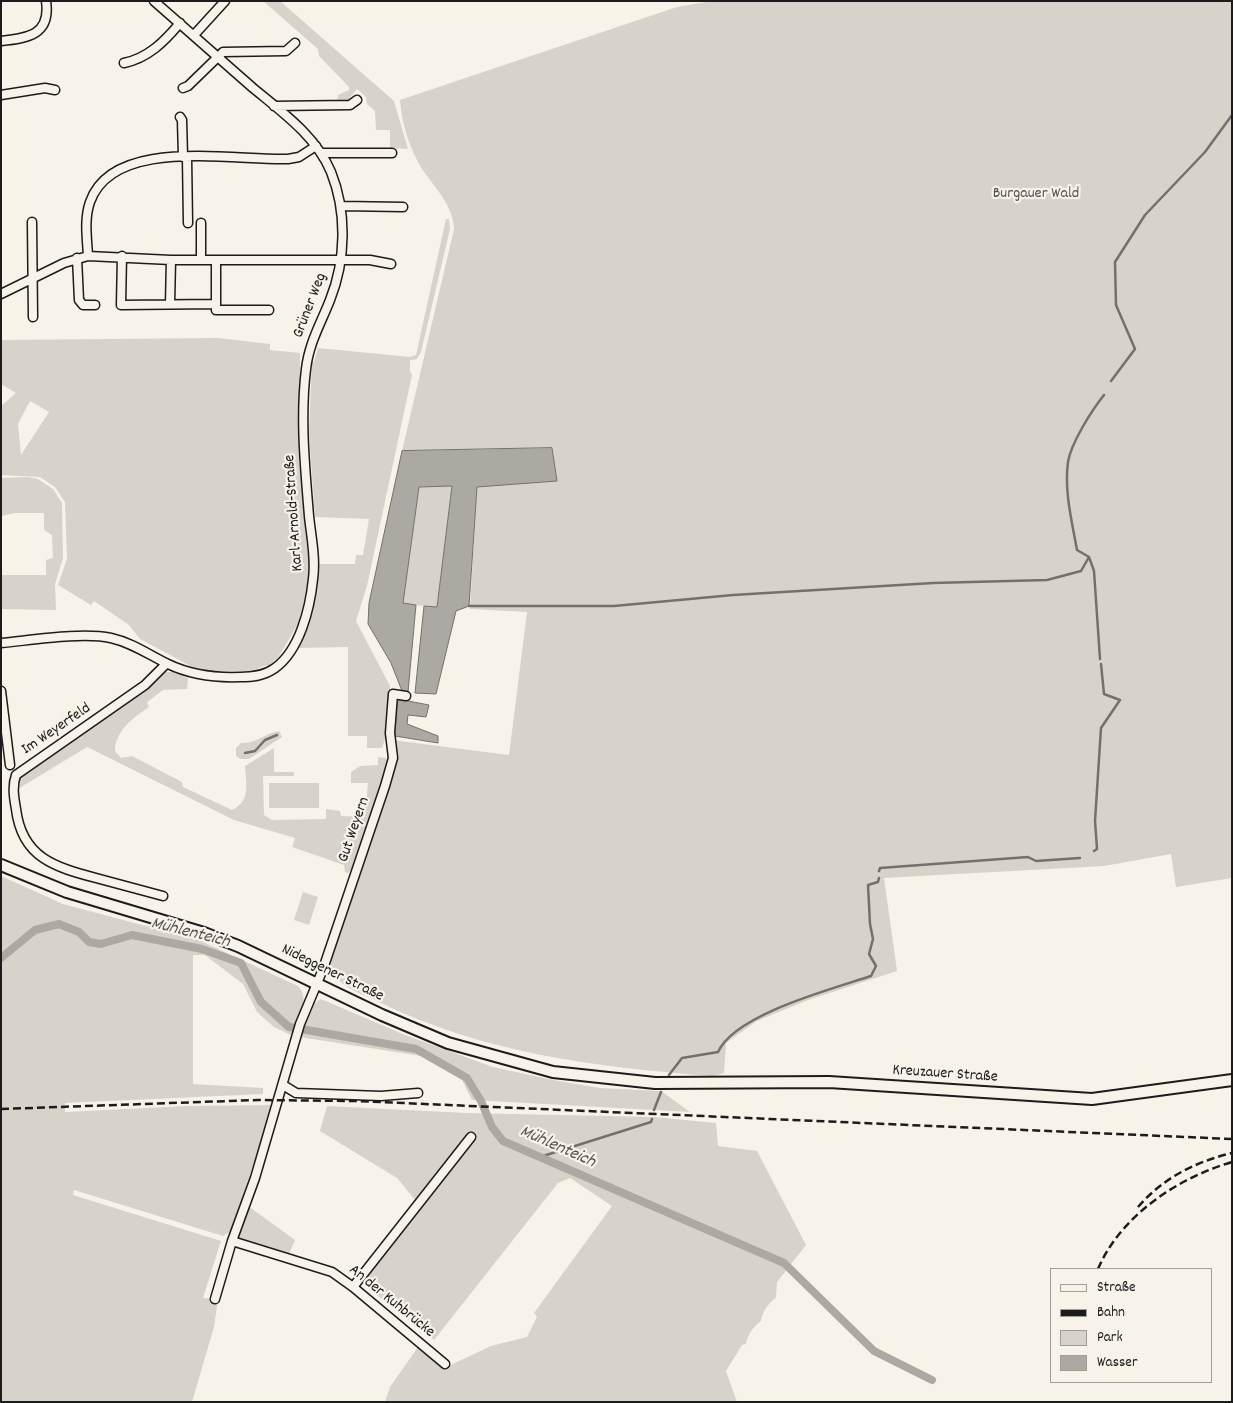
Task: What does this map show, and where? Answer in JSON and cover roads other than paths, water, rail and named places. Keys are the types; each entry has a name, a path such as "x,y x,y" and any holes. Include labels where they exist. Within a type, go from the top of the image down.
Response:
{"main road":[{"name":"Nideggener Straße","path":"1,865 67,892 204,933 238,946 429,1035 496,1058 553,1072 655,1082"},
{"name":"Kreuzauer Straße","path":"655,1082 829,1082 1092,1099 1232,1080"}],"street":[{"path":"1,41 26,37 37,32 46,19 46,1"},
{"name":"Grüner Weg","path":"154,1 274,106 318,150 330,168 341,206 338,279 312,342 307,362"},
{"path":"194,35 225,1"},
{"path":"124,63 135,60 152,51 180,24"},
{"path":"183,88 188,86 223,52 286,51 295,43"},
{"path":"1,95 45,88 55,90"},
{"path":"274,106 350,105 357,100"},
{"path":"180,117 182,120 185,157 188,223"},
{"path":"88,256 88,210 91,200 102,183 112,174 133,162 162,157 288,159 318,150 392,153"},
{"path":"341,206 403,207"},
{"path":"32,222 32,317"},
{"path":"201,223 201,260"},
{"path":"1,294 77,258 88,256 122,256 171,260 340,260"},
{"path":"122,256 121,305 216,304"},
{"path":"77,258 79,300 83,305 95,305"},
{"path":"170,304 171,260"},
{"path":"216,260 216,310 269,310"},
{"name":"Grüner Weg","path":"340,260 380,261 391,264"},
{"name":"Karl-Arnold-Straße","path":"1,643 101,636 133,644 166,664 194,674 210,677 263,674 275,668 284,659 303,626 310,601 314,565 304,435 307,362"},
{"name":"Im Weyerfeld","path":"163,896 62,869 42,859 27,841 17,818 14,789 16,775 145,685 166,664"},
{"path":"1,690 10,766"},
{"name":"Gut Weyern","path":"317,983 393,758 390,733 393,694 406,696"},
{"path":"215,1299 232,1241 255,1178 300,1024 317,983"},
{"path":"283,1085 296,1093 381,1096 418,1093"},
{"path":"353,1287 471,1138"},
{"name":"An der Kuhbrücke","path":"232,1241 332,1272 353,1287 445,1364"}],"water":[{"path":"552,448 557,481 477,487 469,606 456,611 436,694 415,693 424,606 437,607 452,486 419,487 403,603 416,605 408,692 402,691 391,663 368,624 369,603 402,451"},
{"path":"398,699 429,705 426,717 408,715 407,724 438,736 438,743 395,736"}],"waterway":[{"path":"1111,381 1135,349 1116,305 1115,262 1145,215 1205,152 1232,115"},
{"path":"1100,659 1094,571 1089,557 1077,550 1069,506 1067,473 1070,454 1078,436 1104,395"},
{"path":"469,606 614,606 733,595 933,583 1047,580 1081,571 1089,557"},
{"path":"1094,851 1097,849 1095,821 1101,728 1120,700 1104,694 1101,664"},
{"path":"245,753 255,751 265,740 277,735"},
{"path":"879,871 880,868 1028,857 1036,861 1080,858"},
{"path":"669,1075 682,1058 718,1052 728,1038 764,1015 810,996 871,976 876,966 869,954 873,939 870,924 868,885 878,882 879,878"},
{"name":"Mühlenteich","path":"1,958 35,930 59,924 79,932 89,942 101,944 132,935 202,949 241,963 261,1002 289,1027 416,1049 467,1078 481,1101 492,1127 503,1141 784,1263 874,1351 932,1380"},
{"path":"654,1110 661,1092"},
{"path":"540,1157 651,1122 652,1119"}],"railway":[{"path":"1,1109 258,1100 356,1101 1232,1139"},
{"path":"1138,1207 1158,1188 1180,1172 1205,1161 1232,1153"},
{"path":"1099,1268 1121,1232 1153,1201 1192,1178 1232,1162"}],"park label":[{"name":"Burgauer Wald","path":"1036,195"}]}
